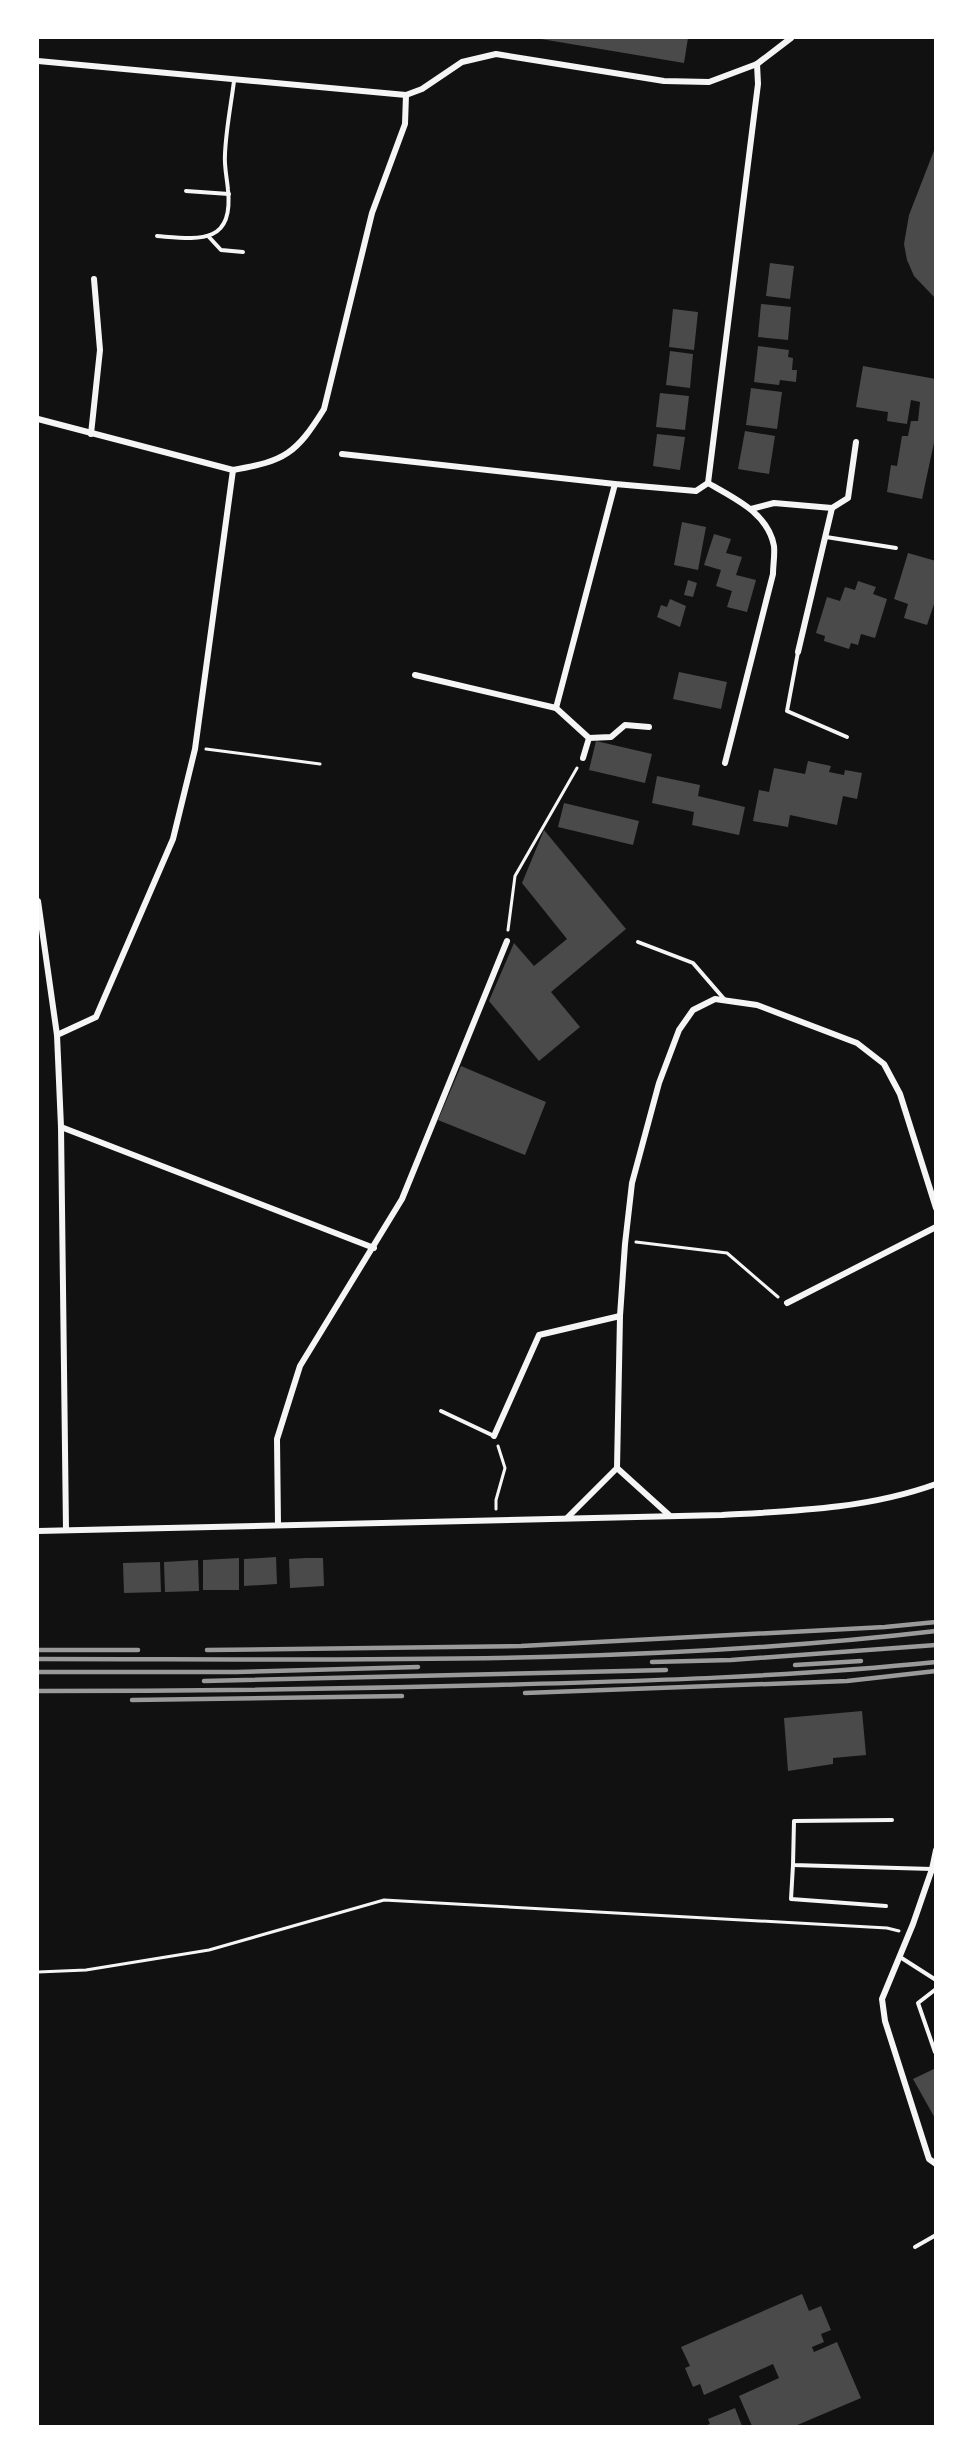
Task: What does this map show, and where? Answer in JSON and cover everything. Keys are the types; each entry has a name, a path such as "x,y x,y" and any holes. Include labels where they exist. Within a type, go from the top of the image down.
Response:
{"street":[{"path":"38,61 234,81 406,95 422,89 462,62 496,54 664,81 709,82 758,64 791,38"},
{"path":"708,483 756,96 758,64"},
{"path":"38,419 233,470 265,464 289,453 306,438 324,409 372,213 405,124 406,95"},
{"path":"91,434 100,350 94,279"},
{"path":"751,509 774,503 832,508 848,498 856,442"},
{"path":"342,454 615,484 696,490 708,483"},
{"path":"57,1035 96,1017 173,839 195,749 233,470"},
{"path":"708,483 751,509 764,523 774,545 773,574 726,763"},
{"path":"556,708 615,484"},
{"path":"798,652 832,508"},
{"path":"415,675 556,708 589,738 611,737 625,725 649,727"},
{"path":"583,758 589,738"},
{"path":"38,901 57,1035 61,1127 66,1530"},
{"path":"278,1524 277,1439 300,1366 402,1199 507,941"},
{"path":"567,1518 616,1468 620,1316 632,1183 659,1083 679,1030 693,1010 715,999 757,1005 857,1043 884,1064 900,1094 936,1208"},
{"path":"61,1127 374,1248"},
{"path":"787,1303 936,1227"},
{"path":"494,1436 539,1335 620,1316"},
{"path":"616,1468 669,1515"},
{"path":"38,1531 832,1509 936,1484"},
{"path":"936,1850 932,1869 909,1933 882,1999 882,2010 929,2159 936,2164"}],"lane":[{"path":"157,236 201,240 219,230 224,222 229,194 224,156 234,81"},
{"path":"186,191 229,194"},
{"path":"209,237 220,250 243,252"},
{"path":"826,537 896,548"},
{"path":"798,652 787,711 848,737"},
{"path":"638,942 693,963 725,1000"},
{"path":"441,1411 494,1436"},
{"path":"886,1906 791,1899 794,1821 892,1821"},
{"path":"793,1865 932,1869"},
{"path":"899,1957 936,1980"},
{"path":"935,2052 918,2003 936,1989"},
{"path":"915,2247 936,2235"}],"path":[{"path":"195,749 214,748 320,764"},
{"path":"507,941 515,876 583,758"},
{"path":"625,1241 727,1253 787,1303"},
{"path":"493,1520 496,1500 506,1468 494,1436"},
{"path":"38,1972 86,1970 209,1950 384,1900 887,1928 909,1933"}],"building":[{"path":"535,38 688,38 684,63"},
{"path":"935,148 936,299 914,276 907,260 904,244 909,215"},
{"path":"770,263 794,266 790,299 766,296"},
{"path":"761,304 791,307 788,340 758,337"},
{"path":"673,309 698,312 694,350 669,347"},
{"path":"758,346 789,350 788,357 793,358 792,370 797,370 796,382 780,380 779,385 754,382"},
{"path":"670,351 693,354 690,388 666,385"},
{"path":"863,366 936,379 936,433 922,499 887,492 891,465 897,466 902,436 908,436 911,421 918,421 920,402 911,400 907,424 887,421 888,412 856,407"},
{"path":"751,388 782,392 777,429 746,425"},
{"path":"660,393 689,396 685,430 656,427"},
{"path":"745,431 775,436 769,474 738,469"},
{"path":"657,434 685,437 680,470 653,466"},
{"path":"682,522 706,527 698,570 674,565"},
{"path":"714,534 731,539 726,553 742,557 736,575 756,580 747,612 727,607 732,591 716,586 721,570 704,565"},
{"path":"908,553 936,561 936,598 927,625 904,618 908,604 894,599"},
{"path":"688,580 697,583 693,597 684,595"},
{"path":"858,581 876,587 873,594 887,599 875,638 861,634 858,645 851,643 849,649 824,641 825,636 816,633 827,597 840,601 845,587 855,590"},
{"path":"670,599 686,606 680,627 657,617 661,605 667,607"},
{"path":"679,672 727,682 721,709 673,699"},
{"path":"596,741 652,754 645,783 589,770"},
{"path":"808,761 831,766 829,772 844,775 845,770 862,773 857,799 843,796 837,825 790,815 788,827 753,821 759,790 769,792 774,768 805,774"},
{"path":"657,776 700,785 698,796 745,807 739,835 692,825 694,812 652,803"},
{"path":"564,803 639,821 633,845 558,827"},
{"path":"544,830 626,929 551,992 580,1027 539,1061 489,1001 514,943 534,966 567,939 522,883"},
{"path":"461,1066 546,1102 525,1155 438,1120"},
{"path":"276,1557 277,1584 244,1586 244,1559"},
{"path":"239,1558 239,1590 203,1590 203,1560"},
{"path":"323,1558 324,1586 290,1588 289,1559"},
{"path":"198,1560 199,1591 165,1592 164,1562"},
{"path":"160,1562 161,1592 124,1593 123,1563"},
{"path":"862,1711 866,1755 833,1758 833,1764 788,1771 784,1718"},
{"path":"936,2068 936,2120 913,2079"},
{"path":"802,2294 809,2311 821,2306 831,2330 821,2334 824,2342 812,2347 814,2352 837,2342 861,2398 795,2426 752,2426 739,2396 779,2378 773,2364 704,2395 700,2384 693,2387 685,2368 690,2366 681,2347"},
{"path":"735,2408 742,2426 704,2426 710,2424 708,2419"}],"railway":[{"path":"207,1650 521,1646 885,1627 936,1622"},
{"path":"38,1659 375,1659 599,1655 712,1650 936,1631"},
{"path":"652,1662 731,1660 936,1645"},
{"path":"38,1650 138,1650"},
{"path":"795,1665 861,1661"},
{"path":"38,1691 324,1689 606,1682 771,1675 936,1662"},
{"path":"38,1672 236,1672 418,1667"},
{"path":"204,1681 666,1670"},
{"path":"525,1693 847,1681 936,1671"},
{"path":"132,1700 402,1696"}]}
